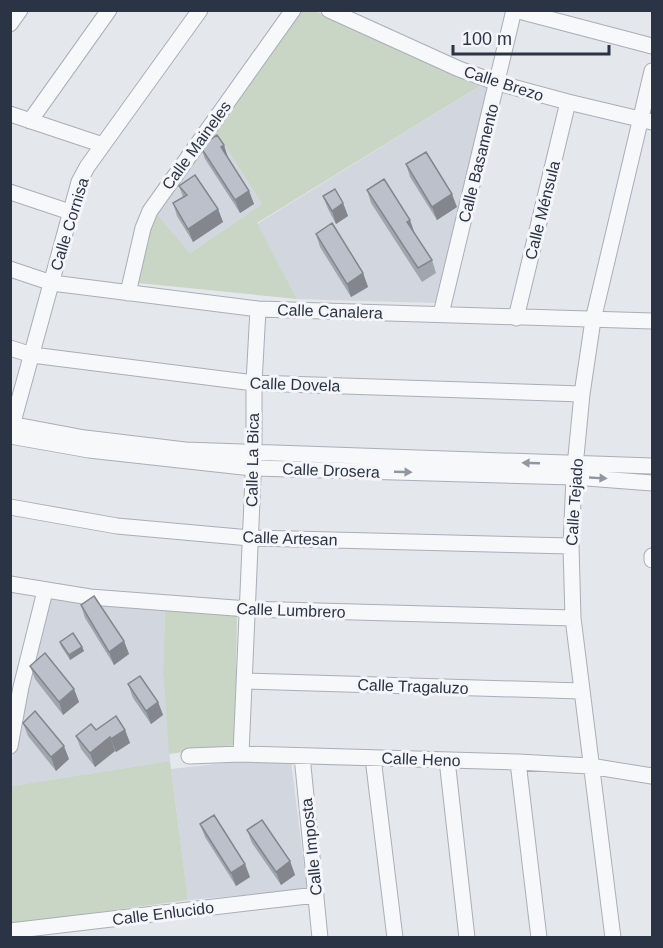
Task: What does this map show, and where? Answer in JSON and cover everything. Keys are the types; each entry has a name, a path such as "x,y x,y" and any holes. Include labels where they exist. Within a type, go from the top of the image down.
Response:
{"street":[{"path":"10,24 20,10"},
{"path":"30,121 109,10"},
{"name":"Calle Cornisa","path":"11,430 79,182 200,10"},
{"name":"Calle Maineles","path":"128,293 143,228 150,211 293,10"},
{"name":"Calle Brezo","path":"329,10 459,69 498,83 646,121"},
{"path":"515,10 652,46"},
{"name":"Calle Basamento","path":"441,315 515,10"},
{"name":"Calle Tejado","path":"613,938 573,618 571,546 582,394 593,320 646,121 652,71"},
{"name":"Calle Ménsula","path":"516,318 568,102"},
{"path":"10,114 103,145"},
{"path":"10,192 70,212"},
{"name":"Calle Canalera","path":"10,269 52,283 258,309 652,321"},
{"name":"Calle La Bica","path":"241,754 258,309"},
{"name":"Calle Dovela","path":"10,348 32,356 254,383 582,394"},
{"name":"Calle Drosera","path":"11,430 185,450 253,461 575,470 652,466"},
{"name":"Calle Drosera","path":"575,470 652,483"},
{"name":"Calle Artesan","path":"10,507 117,526 250,538 571,546"},
{"name":"Calle Lumbrero","path":"10,584 45,591 149,603 248,609 573,618"},
{"path":"10,746 21,687 45,591"},
{"name":"Calle Tragaluzo","path":"245,681 581,691"},
{"name":"Calle Heno","path":"189,756 241,754 518,762 590,766 652,776"},
{"name":"Calle Imposta","path":"302,756 320,938"},
{"path":"373,758 395,938"},
{"path":"447,760 467,938"},
{"path":"518,762 539,938"},
{"name":"Calle Enlucido","path":"10,931 316,895"}],"shaded area":[{"path":"483,84 490,87 436,303 297,299 257,224"},
{"path":"215,130 262,204 190,253 154,211"},
{"path":"51,596 165,610 163,672 170,761 11,786 13,745"},
{"path":"291,761 307,890 188,900 171,769 234,762"}],"green space":[{"path":"300,11 315,11 483,84 257,223 297,299 138,283 154,211 190,253 262,204 215,130"},
{"path":"165,610 237,616 235,745 169,754 163,672"},
{"path":"170,761 188,900 11,924 11,786"}],"building":[{"path":"217,135 224,145 221,147 249,191 235,200 200,146"},
{"path":"426,152 452,194 432,207 406,164"},
{"path":"195,175 218,209 188,229 173,203 187,195 179,186"},
{"path":"384,179 410,220 407,222 432,260 418,268 367,190"},
{"path":"335,189 343,203 332,211 323,196"},
{"path":"332,223 363,273 347,284 316,234"},
{"path":"94,596 124,641 109,652 81,605"},
{"path":"73,633 82,647 69,655 60,642"},
{"path":"45,653 74,689 59,702 30,666"},
{"path":"140,676 158,702 146,711 128,684"},
{"path":"35,711 64,746 51,757 23,723"},
{"path":"116,716 125,730 111,739 110,737 90,753 76,736 91,724 96,730"},
{"path":"214,815 245,864 231,873 200,824"},
{"path":"262,820 290,861 276,872 247,830"}]}
